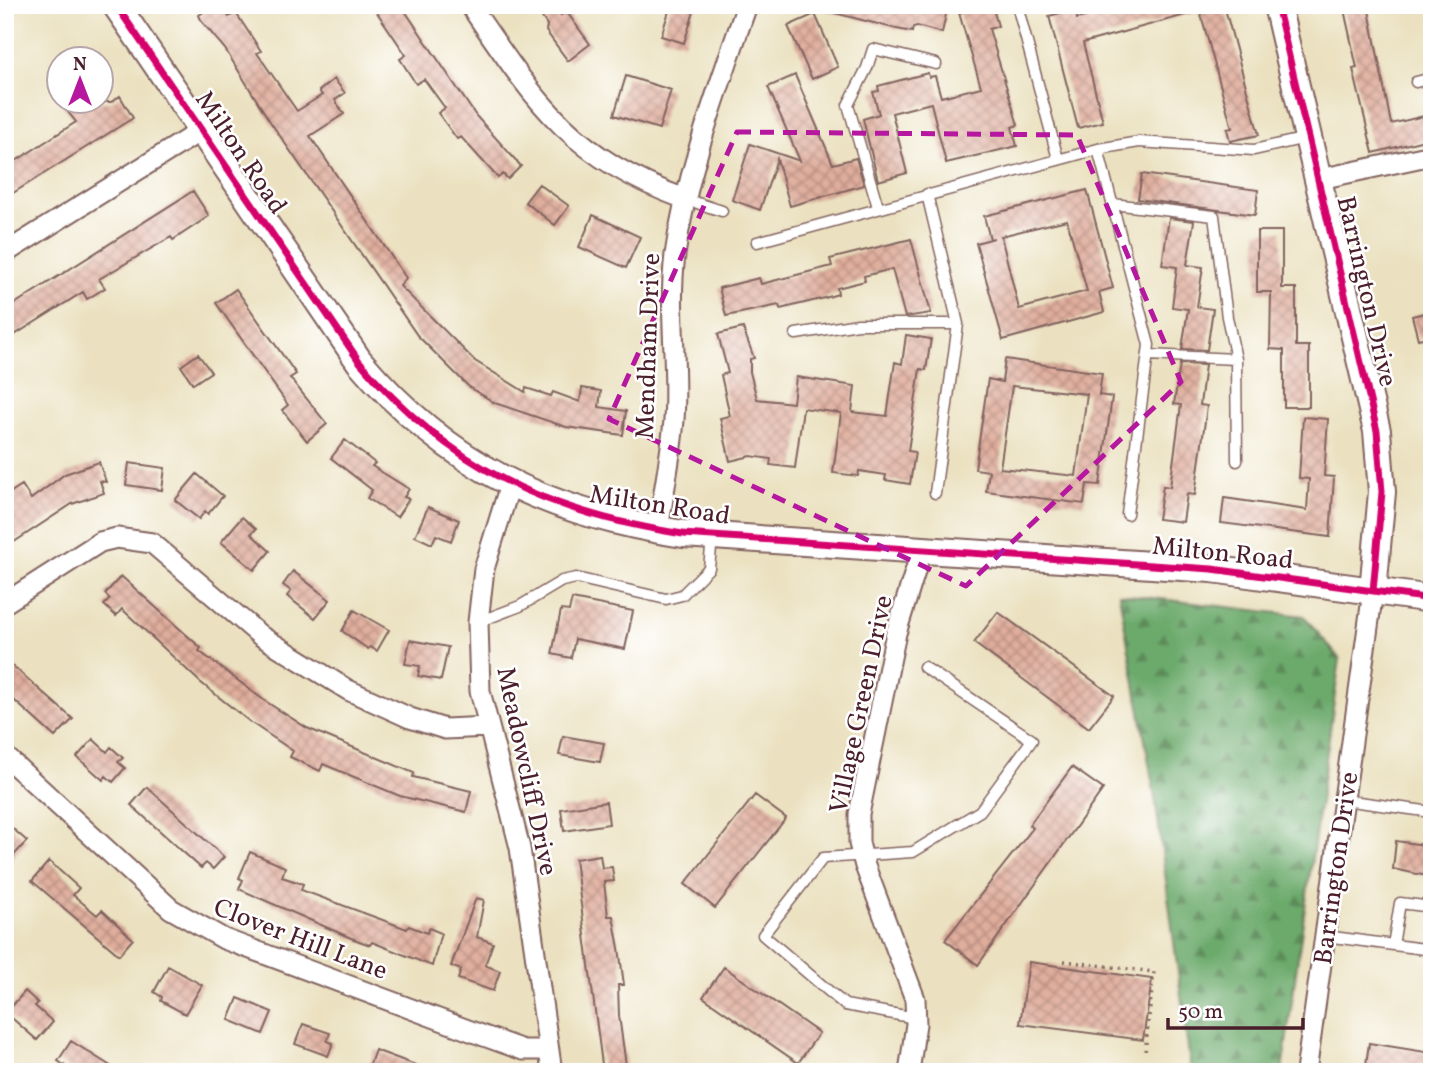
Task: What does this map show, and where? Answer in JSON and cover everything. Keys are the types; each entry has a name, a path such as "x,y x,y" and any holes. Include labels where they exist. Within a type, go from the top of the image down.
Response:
{"street":[{"name":"Milton Road","path":"116,5 341,336 383,389 442,440 510,485 576,512 658,530 713,537 1212,569 1432,599"},
{"path":"470,5 533,95 575,140 629,176 685,199"},
{"name":"Mendham Drive","path":"658,530 674,421 672,300 675,256 685,199 747,5"},
{"name":"Barrington Drive","path":"1277,5 1377,430 1382,492 1373,591 1306,1072"},
{"path":"5,253 202,130"},
{"path":"1320,179 1432,155"},
{"name":"Meadowcliff Drive","path":"510,485 484,569 478,622 480,691 520,848 552,1072"},
{"path":"5,603 100,542 135,538 164,550 261,636 348,690 410,718 445,729 488,727"},
{"name":"Village Green Drive","path":"909,1072 916,1018 915,999 862,854 859,814 896,633 922,549"},
{"name":"Clover Hill Lane","path":"5,756 172,909 193,924 224,939 523,1050 549,1050"}],"lane":[{"path":"1017,5 1058,159"},
{"path":"878,207 848,105 867,68 873,49 936,64"},
{"path":"1416,82 1432,78"},
{"path":"757,242 1098,149 1139,142 1254,150 1310,137"},
{"path":"1098,149 1149,345 1127,514"},
{"path":"927,194 958,324 935,493"},
{"path":"685,199 722,211"},
{"path":"1112,204 1214,216 1227,317 1236,359 1237,461"},
{"path":"796,334 858,324 958,324"},
{"path":"1148,355 1236,359"},
{"path":"478,622 520,606 562,581 576,578 666,599 676,597 709,568 713,537"},
{"path":"916,1018 845,1006 763,935 823,858 913,852 980,811 1032,740 924,667"},
{"path":"1344,800 1432,812"},
{"path":"1393,945 1400,903 1432,907"},
{"path":"1325,936 1432,950"}],"path":[{"path":"1064,961 1154,972 1145,1052"}],"highlighted area":[{"path":"737,132 1077,135 1181,382 966,586 609,419"}],"green space":[{"path":"1119,594 1304,616 1340,659 1282,1072 1191,1072 1155,797"}],"building":[{"path":"214,5 221,5 229,17 236,13 261,51 257,53 297,111 322,95 319,91 334,79 345,93 335,100 344,114 310,136 406,278 400,286 475,361 525,392 526,388 551,396 553,392 580,402 582,388 601,391 599,407 626,411 623,435 566,427 495,403 468,386 417,335 269,120 225,49 202,22 199,15"},
{"path":"372,5 401,5 476,116 521,166 508,179 503,174 498,178 461,137 457,139 438,113 445,108 424,79 416,84 400,59 406,55"},
{"path":"671,5 696,5 684,43 661,36"},
{"path":"824,5 948,5 942,33 917,26 913,27 912,32 897,29 823,10"},
{"path":"992,5 998,26 989,29 1018,125 1012,127 1017,146 946,163 931,103 892,113 907,173 878,181 863,119 879,114 873,92 879,91 878,86 928,73 929,77 935,76 941,97 981,87 959,13"},
{"path":"1129,5 1224,5 1259,135 1230,141 1227,129 1232,128 1200,11 1083,43 1103,122 1078,128 1049,16 1075,9 1077,19"},
{"path":"1343,5 1368,5 1391,124 1432,114 1432,138 1373,153 1353,69 1357,68"},
{"path":"555,6 561,15 566,11 590,44 568,61 546,31 547,25 541,16"},
{"path":"815,14 838,67 812,79 788,26"},
{"path":"795,75 833,164 856,158 864,185 790,206 777,159 760,210 732,200 750,144 800,161 768,87"},
{"path":"626,76 671,90 659,129 614,115"},
{"path":"120,96 133,118 5,198 5,168 76,122 71,116 116,116 116,99"},
{"path":"1142,174 1258,190 1255,215 1138,199"},
{"path":"539,184 569,206 555,225 525,202"},
{"path":"1087,190 1113,288 1099,292 1104,312 1003,340 976,243 994,238 990,239 984,216","holes":["1067,220 1087,291 1019,309 1001,236"]},
{"path":"193,191 209,216 173,240 171,237 99,279 105,288 87,299 83,292 5,341 5,310"},
{"path":"593,215 640,237 626,268 579,247"},
{"path":"1169,218 1194,221 1187,265 1203,267 1197,307 1213,309 1207,350 1182,349 1188,309 1172,307 1177,267 1162,265"},
{"path":"1257,231 1282,231 1282,288 1296,288 1296,346 1309,346 1309,407 1284,407 1284,350 1270,349 1271,292 1257,292"},
{"path":"911,239 931,313 905,317 892,269 864,276 865,281 837,288 838,294 825,298 780,309 779,305 726,316 719,288 759,278 761,284 832,266 830,259"},
{"path":"236,289 296,374 290,378 327,424 307,441 282,410 288,405 216,303"},
{"path":"1432,311 1432,336 1418,339 1412,316"},
{"path":"743,328 754,358 750,359 750,372 757,399 793,403 796,377 855,386 852,412 887,416 895,362 902,364 906,335 931,339 926,370 920,369 908,451 915,452 910,484 885,480 886,475 859,471 858,476 833,473 841,413 803,408 795,468 770,465 771,459 751,456 730,461 720,418 730,416 721,375 728,373 718,334"},
{"path":"198,354 211,372 193,384 181,366"},
{"path":"1005,359 1102,373 1099,395 1112,397 1100,485 1087,484 1084,504 986,491 989,471 975,469 988,379 1002,382","holes":["1012,386 1087,394 1076,476 1000,468"]},
{"path":"1180,364 1205,365 1200,405 1207,406 1195,495 1187,494 1183,522 1158,519 1163,486 1170,487 1181,405 1174,404"},
{"path":"1303,417 1328,419 1324,476 1334,477 1330,537 1221,523 1224,498 1307,510 1309,479 1299,478"},
{"path":"345,440 375,463 372,466 409,489 404,497 409,499 397,517 367,498 372,490 331,458"},
{"path":"99,462 106,482 100,481 104,493 72,504 5,548 5,496 22,485 31,499 65,474"},
{"path":"129,463 165,468 162,490 126,485"},
{"path":"197,474 223,496 208,514 205,511 199,519 175,500"},
{"path":"428,507 459,520 451,541 436,535 432,544 415,536"},
{"path":"242,517 256,529 251,534 270,551 254,570 221,542"},
{"path":"293,571 330,600 315,618 287,596 291,591 283,585"},
{"path":"121,576 201,648 199,651 265,701 307,728 414,773 413,777 471,791 466,812 400,796 323,764 320,771 290,757 293,751 250,722 200,682 122,609 116,616 104,605 110,599 105,594"},
{"path":"572,599 633,611 625,649 575,639 571,658 552,654 561,610 569,611"},
{"path":"354,610 389,630 377,651 370,647 368,649 342,631"},
{"path":"998,612 1114,696 1089,728 974,643"},
{"path":"410,640 448,647 441,680 418,676 420,666 405,664"},
{"path":"5,659 73,719 55,737 5,692"},
{"path":"563,736 604,743 600,762 559,755"},
{"path":"93,739 107,752 111,747 123,758 118,762 125,768 113,782 106,776 103,780 77,757"},
{"path":"1072,767 1103,789 978,965 945,940 1033,828 1029,825"},
{"path":"147,787 224,857 213,869 206,863 201,868 131,805"},
{"path":"755,795 786,818 715,908 685,884"},
{"path":"606,802 609,824 564,831 561,809"},
{"path":"5,822 27,841 5,865"},
{"path":"1396,841 1432,846 1432,877 1393,869"},
{"path":"250,852 285,867 282,877 303,884 301,890 407,929 409,926 427,933 429,928 441,933 432,966 372,942 370,945 351,938 239,889 243,880 239,878"},
{"path":"600,855 602,868 612,867 614,881 604,882 608,916 613,916 624,985 618,985 619,1016 627,1072 603,1072 575,859"},
{"path":"49,861 79,888 73,895 97,915 102,910 133,939 119,955 32,881"},
{"path":"476,898 484,900 477,937 493,943 485,965 500,971 493,991 458,979 461,970 451,966"},
{"path":"1029,962 1152,979 1143,1040 1020,1024"},
{"path":"168,966 202,985 185,1014 161,1001 162,997 154,992"},
{"path":"724,967 819,1033 798,1063 703,997"},
{"path":"25,991 38,1003 35,1006 53,1022 37,1040 6,1013"},
{"path":"238,998 272,1012 263,1034 229,1020"},
{"path":"303,1024 330,1033 327,1041 333,1043 328,1056 295,1044"},
{"path":"71,1041 120,1072 74,1072 58,1061"},
{"path":"1369,1043 1432,1053 1432,1072 1365,1072"},
{"path":"375,1050 429,1070 429,1072 367,1072"}],"cycle path":[{"path":"116,5 359,361 393,398 428,430 465,457 544,498 634,525 683,534 1212,569 1432,599"},
{"path":"1277,5 1377,431 1382,492 1373,591"}]}
